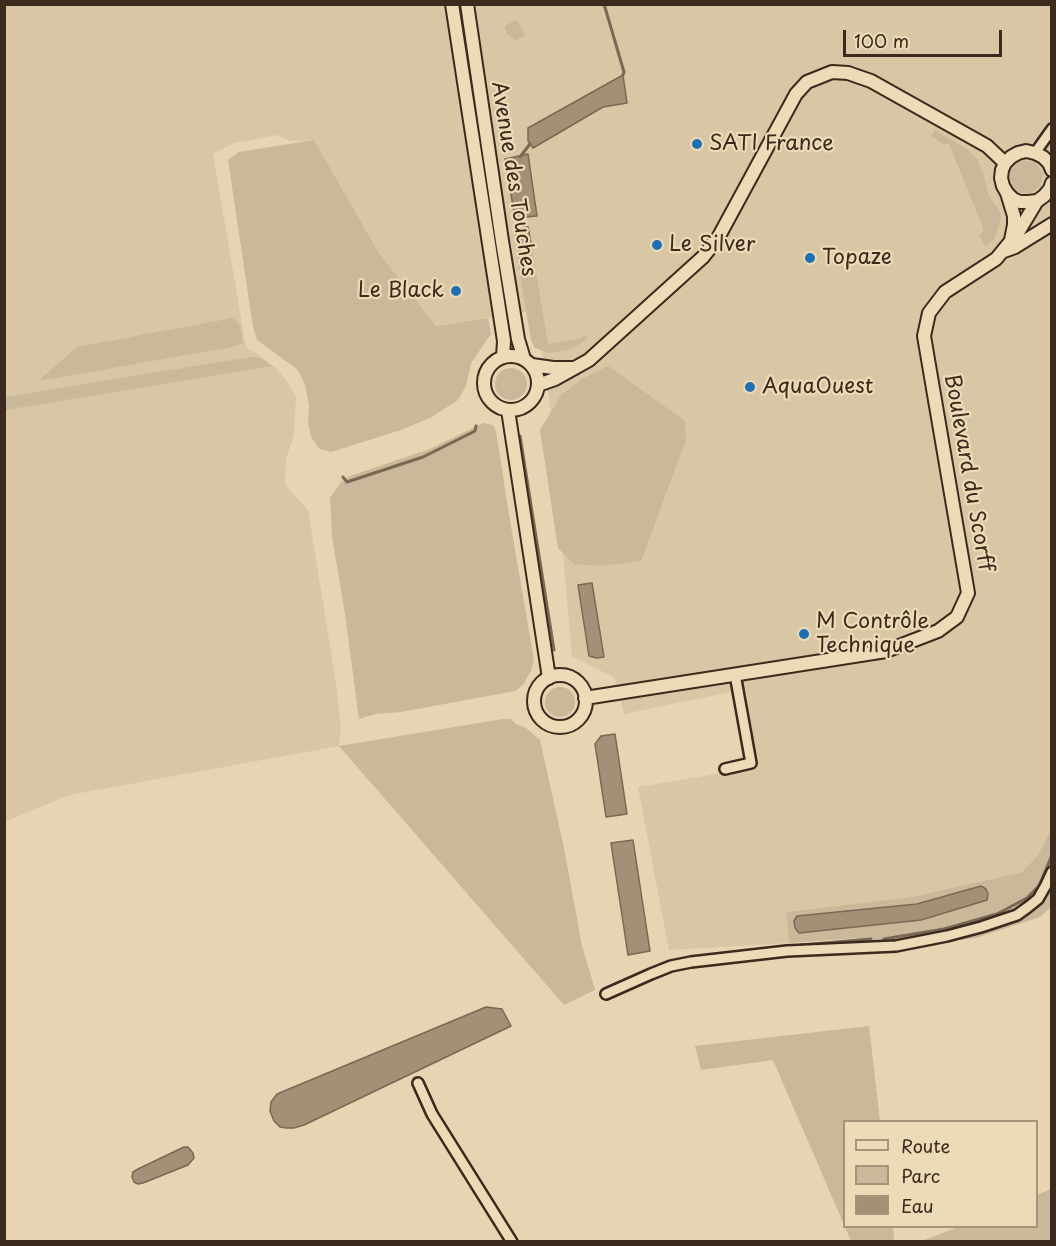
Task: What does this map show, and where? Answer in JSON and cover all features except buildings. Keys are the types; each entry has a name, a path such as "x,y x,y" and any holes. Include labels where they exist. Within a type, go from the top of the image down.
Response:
{"street":[{"name":"Avenue des Touches","path":"452,4 504,341 503,357"},
{"name":"Avenue des Touches","path":"467,4 518,339 528,362"},
{"path":"538,385 555,379 589,360 703,257 718,238 796,94 807,82 832,72 848,73 871,81 987,147 1005,163"},
{"path":"1035,153 1052,129"},
{"path":"1052,171 1043,157 1026,151 1018,153 1005,163 1001,178 1014,216 1014,225 1007,246 1015,247 1052,224"},
{"name":"Boulevard du Scorff","path":"585,698 886,651 938,631 957,617 968,593 924,336 929,312 945,292 996,259 1019,231 1037,201 1051,187"},
{"path":"1007,193 1020,202 1037,201"},
{"path":"528,362 537,375 536,396 520,409 508,410 494,404 487,395 484,385 485,375 490,366 503,357 514,356 554,368 576,368"},
{"path":"508,410 549,678"},
{"path":"561,675 579,684 585,698 583,712 579,719 572,724 559,727 548,724 539,716 534,697 542,682 561,675"},
{"path":"725,769 751,764 735,675"},
{"path":"606,994 671,966 691,962 787,951 896,946 981,927 1017,915 1028,907 1038,899 1052,872"},
{"path":"418,1083 432,1114 512,1242"}],"shaded area":[{"path":"5,5 1051,5 1052,830 1038,855 1022,872 912,897 786,912 789,943 669,950 638,787 757,767 746,689 624,714 615,678 572,656 549,397 535,310 436,326 379,253 314,140 290,141 277,135 234,143 213,154 246,347 274,366 296,396 294,434 286,459 285,485 308,510 336,683 341,728 339,746 69,795 5,822"}],"green space":[{"path":"456,5 462,5 513,336 508,337"},
{"path":"517,20 524,36 516,41 507,34 505,27"},
{"path":"935,130 968,150 979,161 988,194 1000,212 1001,218 995,238 986,247 979,235 984,230 949,144 944,145 931,136"},
{"path":"314,140 379,253 436,326 488,318 491,334 471,363 466,386 458,400 430,418 401,430 331,452 320,449 311,437 305,384 297,369 257,340 253,327 228,160 239,152"},
{"path":"1026,161 1037,166 1042,177 1037,188 1026,193 1015,188 1010,177 1015,166"},
{"path":"532,248 548,344 579,339 585,335 588,339 571,349 549,353 535,348 531,340 517,258"},
{"path":"233,318 240,325 243,343 232,347 38,381 77,347"},
{"path":"251,357 261,358 272,366 5,410 5,397"},
{"path":"608,366 685,421 686,440 641,561 600,566 574,564 558,548 540,430 561,395 582,379"},
{"path":"511,368 522,373 527,384 522,395 511,400 500,395 495,384 500,373"},
{"path":"483,423 493,425 496,431 534,660 531,671 523,685 515,691 401,712 376,714 359,719 332,537 330,498 341,482 350,476 430,449"},
{"path":"560,687 571,691 575,702 571,713 560,717 549,713 545,702 549,691"},
{"path":"511,719 540,740 564,848 582,946 595,990 564,1005 339,746"},
{"path":"1051,830 1051,907 1040,917 976,938 858,952 857,938 789,943 786,912 912,897 1022,872 1038,855"},
{"path":"869,1026 880,1120 843,1120 843,1223 773,1060 701,1070 695,1046"},
{"path":"1051,1189 1051,1241 922,1241 956,1228 1038,1228 1038,1195"},
{"path":"846,1228 893,1228 894,1241 851,1241"}],"water":[{"path":"623,75 627,103 603,107 533,148 528,141 528,128"},
{"path":"528,154 537,216 515,218 505,159"},
{"path":"514,225 528,227 532,248 528,252 529,257 520,258"},
{"path":"592,583 604,657 597,658 589,656 578,585"},
{"path":"615,734 627,814 606,817 595,744 601,736"},
{"path":"633,840 650,951 628,955 611,843"},
{"path":"981,886 986,889 987,900 921,920 799,933 795,928 794,921 797,916 917,904"},
{"path":"486,1007 502,1009 511,1026 304,1125 286,1128 280,1127 274,1121 270,1111 271,1102 277,1094"},
{"path":"188,1147 193,1153 194,1158 188,1165 143,1183 134,1182 133,1172"}],"waterway":[{"path":"604,4 623,75"},
{"path":"520,157 530,144"},
{"path":"343,477 347,482 423,457 475,431 476,426"},
{"path":"520,436 554,650"},
{"path":"884,939 944,929 997,914 1027,898 1039,886 1052,855"},
{"path":"801,945 871,939"}],"place":[{"name":"SATI France","path":"697,144"},
{"name":"Le Silver","path":"657,245"},
{"name":"Topaze","path":"810,258"},
{"name":"Le Black","path":"456,291"},
{"name":"AquaOuest","path":"750,387"},
{"name":"M Contrôle Technique","path":"804,634"}]}
